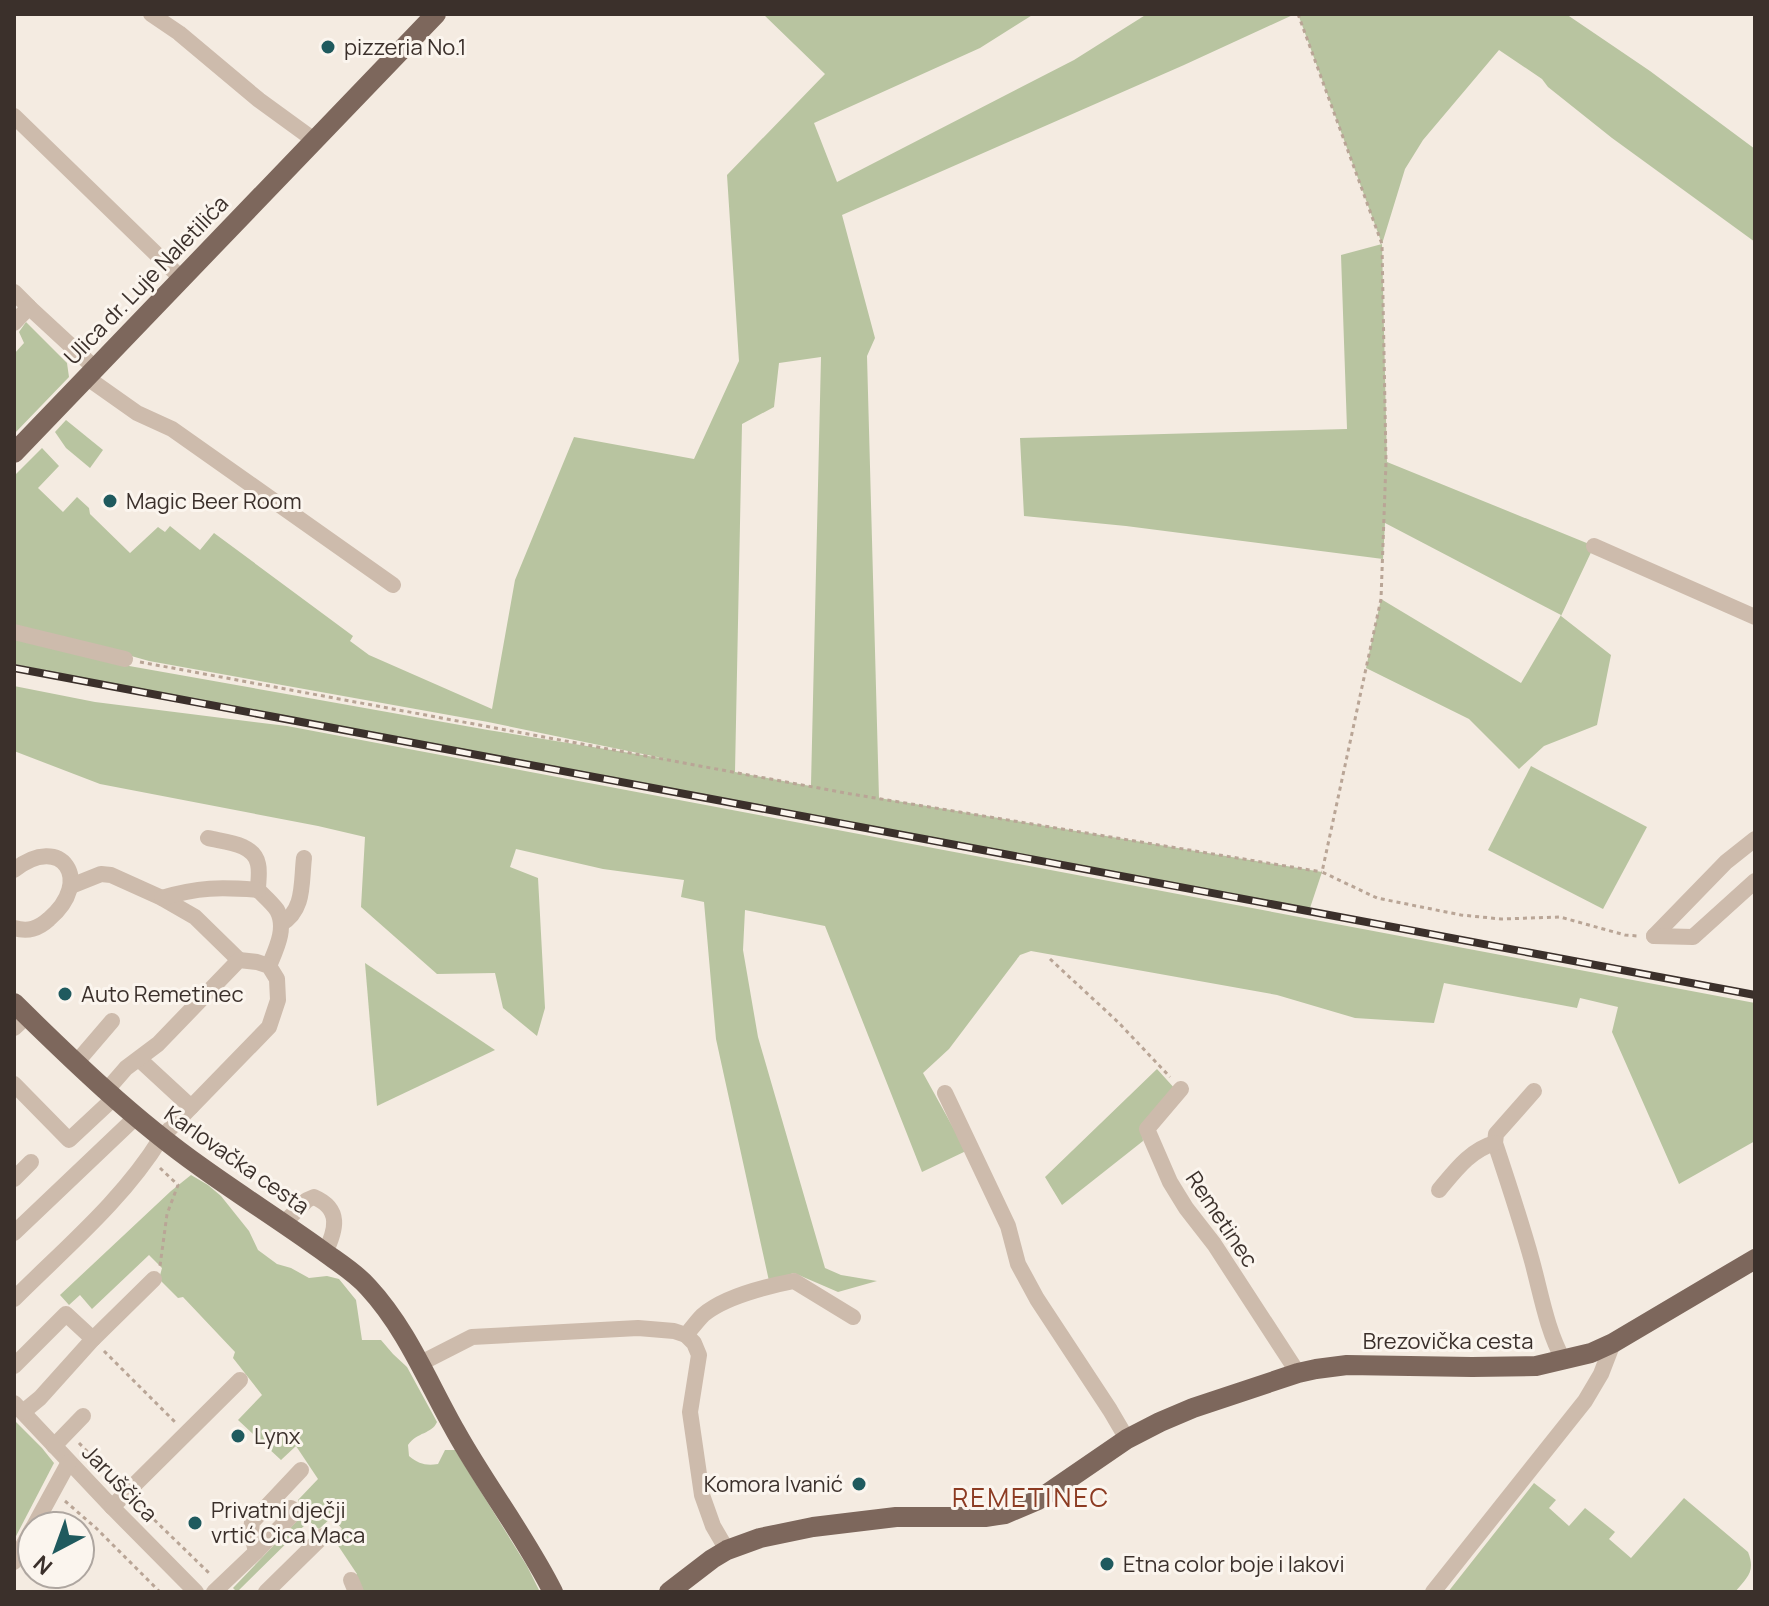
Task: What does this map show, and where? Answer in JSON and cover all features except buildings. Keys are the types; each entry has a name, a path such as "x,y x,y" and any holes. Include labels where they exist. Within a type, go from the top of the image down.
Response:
{"main road":[{"name":"Ulica dr. Luje Naletilića","path":"14,453 436,14"},
{"name":"Karlovačka cesta","path":"18,1016 161,1138 367,1285 421,1363 456,1431 539,1563 553,1592"},
{"name":"Brezovička cesta","path":"669,1592 727,1550 760,1538 813,1527 896,1517 985,1517 1005,1514 1038,1500 1127,1439 1160,1422 1298,1373 1347,1365 1536,1366 1591,1353 1755,1259"}],"street":[{"path":"151,14 314,140"},
{"path":"14,116 181,278"},
{"path":"14,292 90,372 137,413 172,429 393,585"},
{"path":"14,323 29,307"},
{"path":"1594,546 1755,617"},
{"path":"14,632 125,659"},
{"path":"208,838 244,847 255,857 258,890"},
{"path":"1654,936 1726,862 1755,839"},
{"path":"14,870 36,857 53,856 64,862 71,874 67,900 52,917 39,927 24,931 14,928"},
{"path":"281,924 296,911 304,858"},
{"path":"14,1299 116,1198 161,1138 269,1027 278,1000 277,979 269,966 239,960 195,917 162,898 111,875 101,874 71,886"},
{"path":"1654,936 1693,937 1755,881"},
{"path":"162,898 189,889 228,887 258,890 277,910 281,924 279,940 269,966"},
{"path":"14,1084 69,1140 110,1094 126,1068 158,1044 239,960"},
{"path":"76,1063 112,1021"},
{"path":"139,1059 191,1107"},
{"name":"Remetinec","path":"1181,1089 1147,1129 1170,1182 1186,1208 1214,1244 1298,1373"},
{"path":"1534,1091 1496,1134 1495,1143 1564,1361"},
{"path":"945,1093 1008,1226 1018,1264 1127,1439"},
{"path":"14,1233 136,1117"},
{"path":"1439,1190 1468,1156 1495,1143"},
{"path":"14,1179 31,1162"},
{"path":"284,1223 314,1197 331,1207 334,1213 333,1235 325,1253"},
{"path":"19,1408 40,1398 93,1339 154,1279"},
{"path":"686,1335 713,1308 764,1287 794,1281 853,1317"},
{"path":"14,1366 66,1314 93,1339"},
{"path":"421,1363 472,1337 638,1328 686,1335 699,1355 690,1412 702,1495 713,1526 727,1550"},
{"path":"1433,1592 1585,1401 1601,1374 1613,1343"},
{"path":"112,1507 240,1380"},
{"name":"Jaruščica","path":"19,1408 196,1592"},
{"path":"54,1446 83,1416"},
{"path":"42,1510 69,1462"},
{"path":"256,1552 252,1522 301,1470"},
{"path":"218,1588 291,1516 291,1508"},
{"path":"266,1592 323,1536"}],"path":[{"path":"1298,14 1382,244 1386,462 1381,599 1322,872"},
{"path":"125,659 851,794 1322,872 1377,898 1461,915 1501,919 1560,917 1625,935 1654,936"},
{"path":"1050,959 1118,1022 1181,1089"},
{"path":"149,1158 178,1185 167,1214 160,1274 154,1279"},
{"path":"93,1339 187,1433"},
{"path":"76,1440 218,1588"},
{"path":"53,1490 160,1592"}],"green space":[{"path":"763,14 1034,14 980,48 814,123 837,182 1074,60 1147,14 1295,14 842,215 875,338 867,356 879,798 1322,872 1309,911 230,708 14,664 14,636 118,664 667,759 488,722 149,661 14,628 14,476 42,448 59,466 38,488 63,512 77,497 130,553 158,527 165,532 170,526 200,550 214,533 353,636 350,641 369,655 492,709 515,580 574,437 694,459 739,361 727,175 825,74","holes":["821,357 811,785 735,772 742,424 774,407 779,363"]},
{"path":"1298,14 1566,14 1650,71 1755,149 1755,242 1612,138 1542,79 1499,50 1423,140 1405,169 1382,244"},
{"path":"1382,244 1387,462 1594,546 1561,616 1611,655 1597,725 1544,746 1519,769 1469,719 1366,668 1381,599 1521,683 1561,615 1385,523 1383,559 1024,516 1020,438 1347,429 1341,255"},
{"path":"26,322 67,363 69,377 14,434 14,354 24,343 19,332"},
{"path":"66,420 103,450 90,468 66,448 55,432"},
{"path":"14,686 95,702 287,726 1755,1003 1755,1141 1679,1184 1612,1032 1618,1007 1580,998 1577,1008 1444,983 1434,1023 1355,1018 1277,995 1031,951 1020,955 949,1049 923,1073 966,1151 922,1172 825,926 745,910 743,950 758,1037 825,1268 841,1275 877,1281 838,1292 794,1273 769,1281 716,1039 704,902 681,897 684,880 603,869 516,849 510,867 538,878 545,1008 537,1036 503,1008 495,973 437,974 361,907 365,837 100,784 14,751"},
{"path":"1531,766 1647,827 1603,909 1488,850"},
{"path":"365,963 495,1050 377,1106"},
{"path":"1157,1069 1176,1090 1142,1127 1143,1141 1062,1205 1045,1177"},
{"path":"191,1175 221,1196 249,1231 258,1250 277,1264 309,1278 327,1276 339,1279 356,1300 362,1340 381,1340 407,1367 437,1422 408,1445 409,1456 423,1464 434,1465 438,1464 445,1450 455,1450 540,1592 363,1592 357,1574 333,1538 342,1529 332,1517 319,1529 309,1521 237,1592 233,1588 296,1522 300,1515 298,1500 318,1479 296,1446 281,1460 238,1420 262,1395 233,1358 235,1352 183,1297 178,1298 159,1279 162,1268 149,1255 92,1309 80,1295 69,1305 60,1295"},
{"path":"14,1420 54,1463 30,1510 16,1510 14,1540"},
{"path":"1534,1483 1556,1500 1549,1508 1569,1526 1585,1508 1615,1532 1609,1539 1631,1558 1684,1498 1748,1552 1751,1565 1749,1574 1735,1592 1448,1592"}],"railway":[{"path":"14,668 1755,995"}],"place":[{"name":"pizzeria No.1","path":"328,47"},
{"name":"Magic Beer Room","path":"110,501"},
{"name":"Auto Remetinec","path":"65,994"},
{"name":"Lynx","path":"238,1436"},
{"name":"Komora Ivanić","path":"859,1484"},
{"name":"Privatni dječji vrtić Cica Maca","path":"195,1523"},
{"name":"Etna color boje i lakovi","path":"1107,1564"}],"district":[{"name":"REMETINEC","path":"1031,1498"}]}
